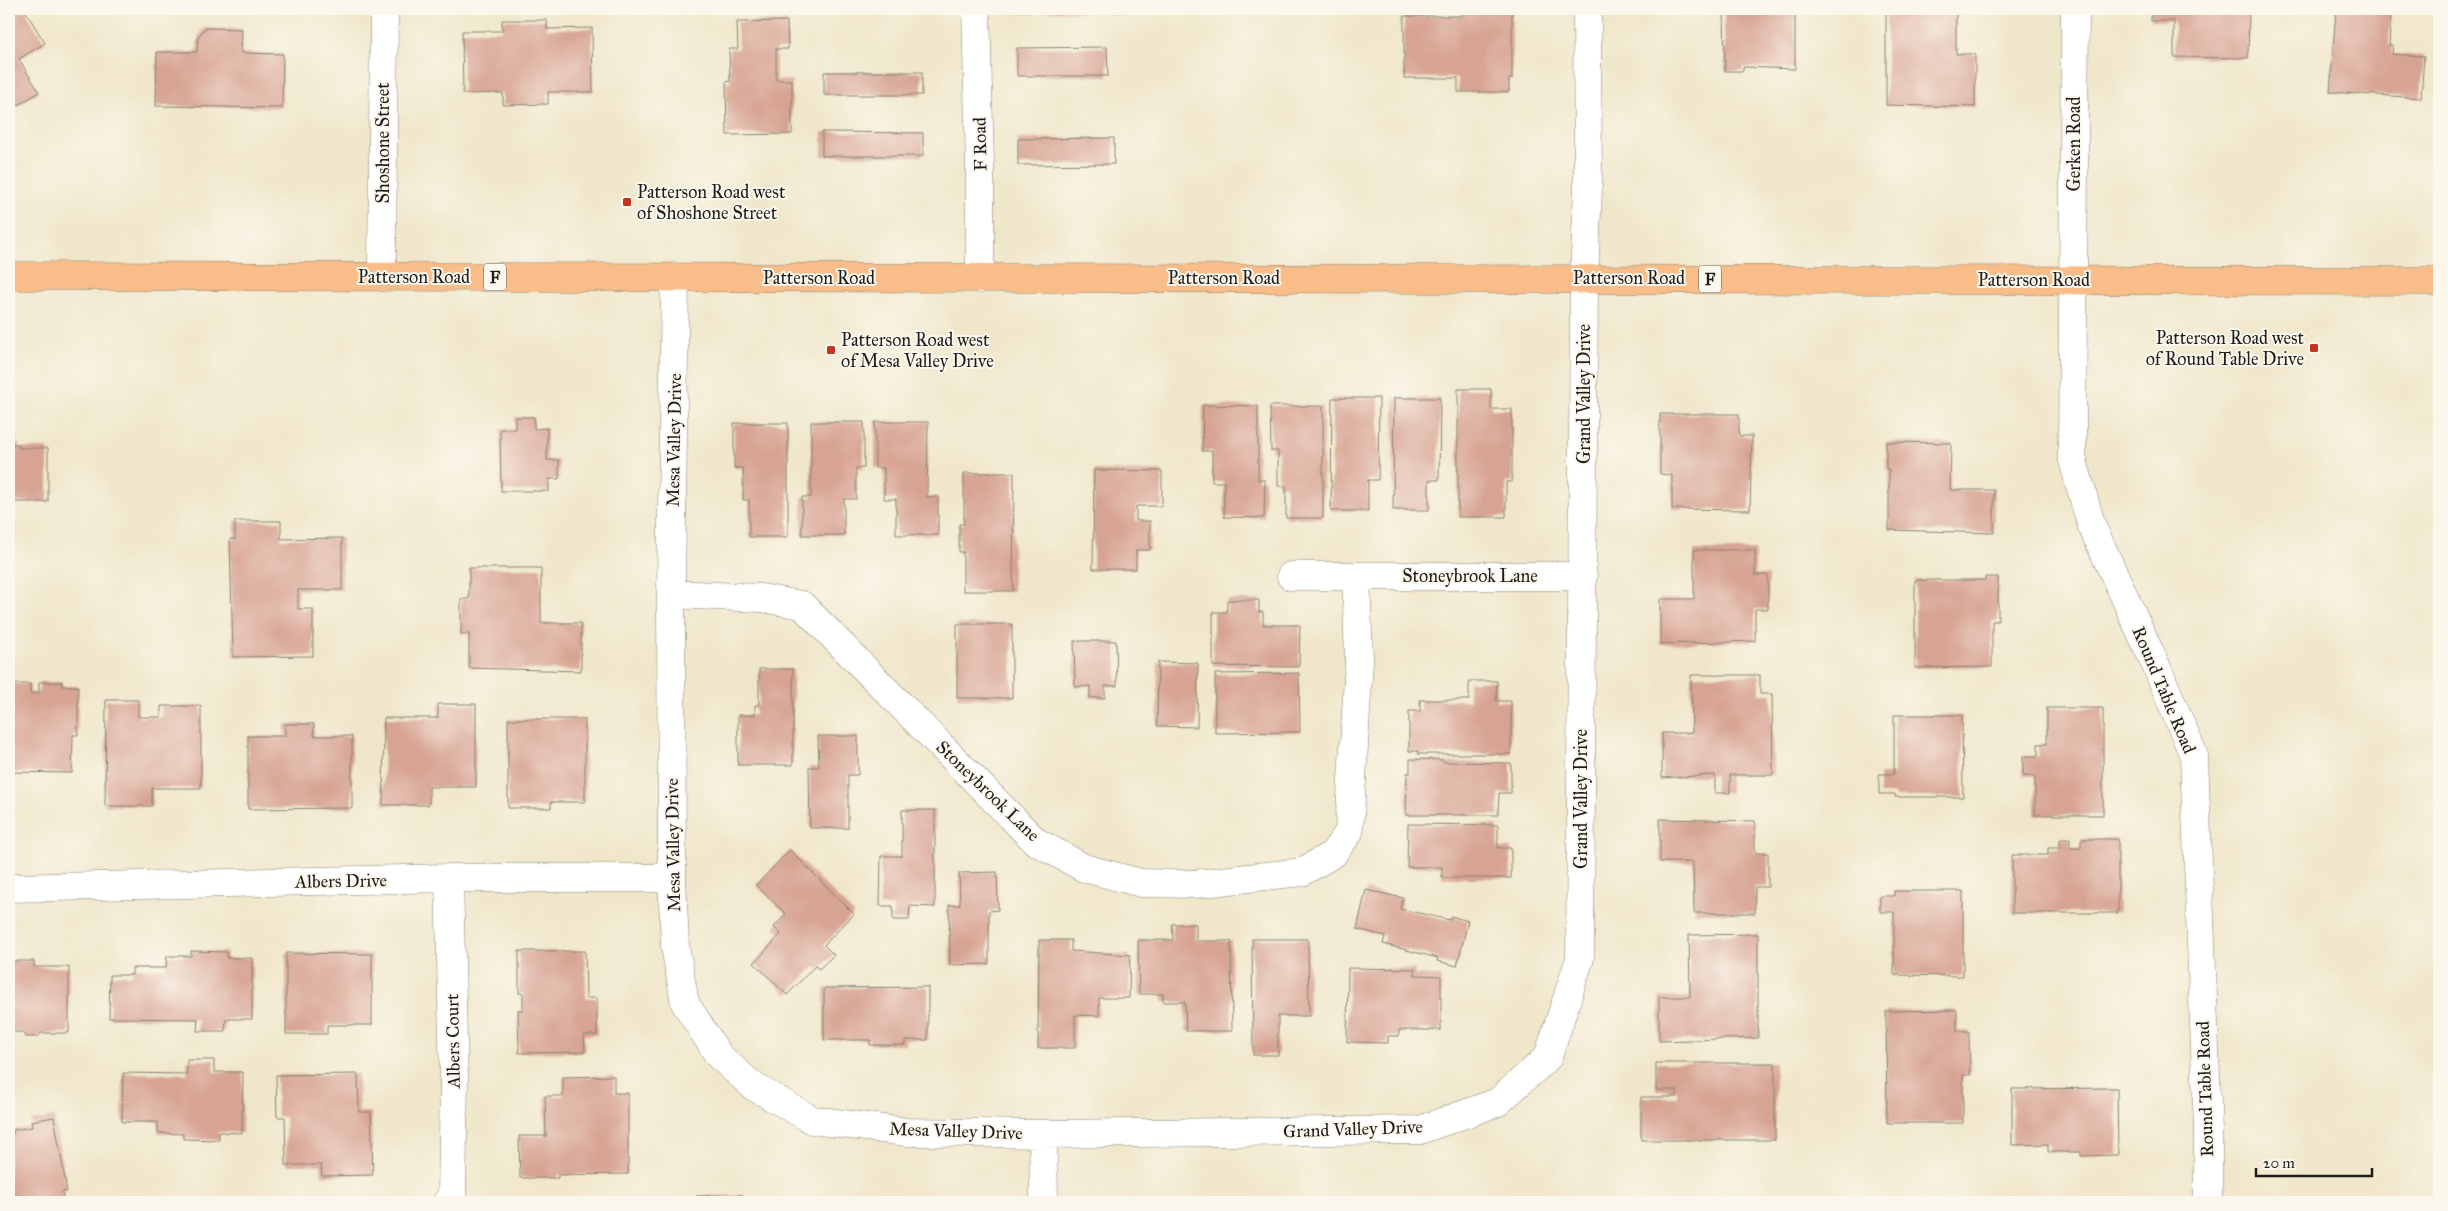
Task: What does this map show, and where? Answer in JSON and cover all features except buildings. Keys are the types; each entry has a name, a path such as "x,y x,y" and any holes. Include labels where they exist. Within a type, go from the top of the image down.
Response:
{"main road":[{"name":"Patterson Road","path":"9,276 2439,281"}],"street":[{"name":"Shoshone Street","path":"382,277 384,9"},
{"name":"F Road","path":"976,9 980,167 980,279"},
{"name":"Grand Valley Drive","path":"1043,1134 1420,1130 1498,1102 1548,1057 1580,958 1584,278 1588,189 1587,9"},
{"name":"Gerken Road","path":"2074,280 2075,9"},
{"name":"Mesa Valley Drive","path":"675,277 672,878 675,946 685,1003 719,1056 753,1086 812,1120 906,1132 1043,1134"},
{"name":"Round Table Road","path":"2074,280 2072,457 2091,524 2158,670 2194,756 2208,1131 2208,1202"},
{"name":"Stoneybrook Lane","path":"1291,576 1583,576"},
{"name":"Stoneybrook Lane","path":"672,594 761,598 802,605 1035,841 1084,868 1141,883 1195,884 1302,872 1333,854 1349,832 1359,660 1356,576"},
{"name":"Albers Drive","path":"9,888 449,878 672,878"},
{"name":"Albers Court","path":"447,1202 452,1194 454,1080 449,878"},
{"path":"1043,1134 1044,1202"}],"place":[{"name":"Patterson Road west of Shoshone Street","path":"627,202"},
{"name":"Patterson Road west of Round Table Drive","path":"2314,348"},
{"name":"Patterson Road west of Mesa Valley Drive","path":"831,350"}]}
